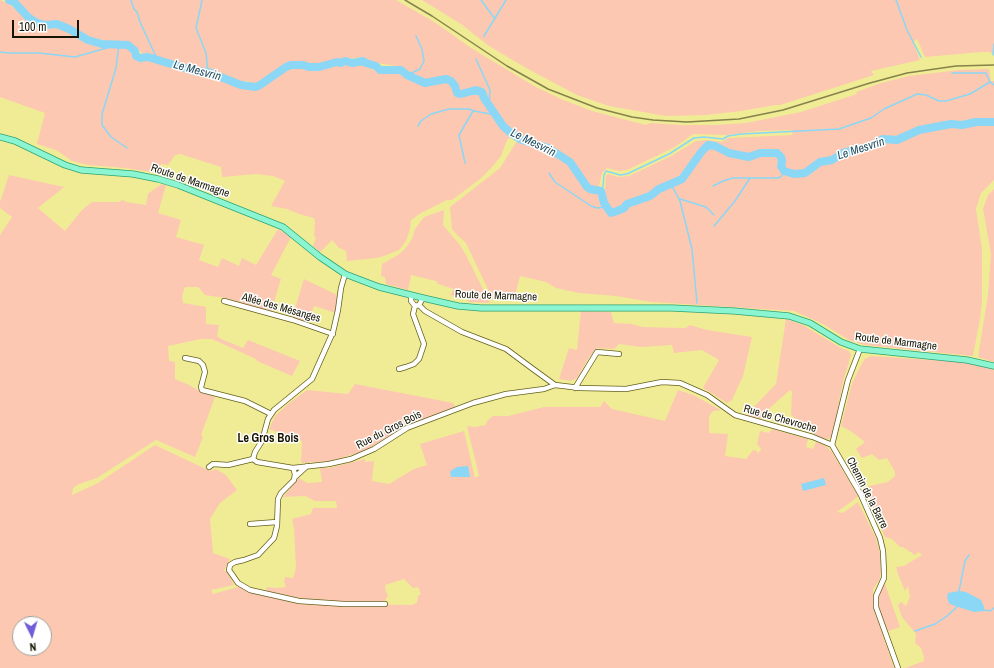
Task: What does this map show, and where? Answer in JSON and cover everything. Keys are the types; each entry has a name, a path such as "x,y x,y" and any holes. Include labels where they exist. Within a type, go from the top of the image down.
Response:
{"main road":[{"name":"Route de Marmagne","path":"0,137 15,141 65,165 81,170 132,174 158,178 264,218 283,227 320,257 345,274 379,286 422,298 458,306 481,308 672,308 734,311 789,316 810,324 841,342 860,349 967,360 994,366"}],"street":[{"path":"209,467 212,464 228,465 253,459 255,452 262,441 268,419 271,414 312,379 332,334 345,274"},
{"path":"411,295 411,301 417,305"},
{"path":"399,369 414,364 419,359 424,344 412,314 422,298"},
{"name":"Allée des Mésanges","path":"224,301 293,320 332,334"},
{"name":"Rue de Chevroche","path":"417,305 462,332 506,349 555,385 574,388 626,389 662,382 680,383 707,395 729,412 741,418 801,434 832,445"},
{"path":"832,445 848,380 860,349"},
{"path":"574,388 597,352 619,354"},
{"path":"185,358 199,361 203,364 205,372 201,387 202,390 245,401 271,414"},
{"name":"Rue du Gros Bois","path":"253,459 257,462 293,468 329,464 351,459 374,449 407,428 473,403 506,394 544,389 555,385"},
{"name":"Chemin de la Barre","path":"832,445 866,505 880,538 883,552 884,578 876,596 876,607 898,668"},
{"path":"307,466 294,478 281,493 278,499 276,532 274,538 258,555 235,562 230,565 229,570 238,583 250,590 299,601 344,604 385,604"},
{"path":"293,468 295,474 294,478"},
{"path":"250,524 277,522"}],"shaded area":[{"path":"0,0 8,3 32,22 41,26 67,29 87,42 103,46 126,47 137,60 149,60 186,72 208,74 246,89 249,81 238,81 218,72 192,69 143,54 136,47 128,44 85,36 68,25 58,23 46,24 37,21 13,0 396,0 436,23 471,48 536,87 592,111 646,125 650,123 715,125 746,123 801,112 857,94 856,92 881,83 909,76 959,70 989,69 991,81 994,81 994,180 981,193 976,209 982,249 982,301 973,356 865,345 849,340 823,324 794,311 651,302 616,296 579,293 556,288 546,282 520,276 515,296 506,296 505,298 496,299 492,298 466,243 452,229 450,207 500,168 517,141 516,133 507,140 501,156 480,179 452,200 447,200 421,213 411,220 406,241 399,250 376,258 347,261 346,251 339,248 332,240 320,252 313,246 316,238 314,236 314,218 287,209 271,206 285,181 273,176 256,174 222,177 221,167 180,154 175,155 168,165 161,164 158,173 125,168 88,165 72,161 56,150 37,144 45,113 0,97","holes":["361,57 371,62 405,69 416,77 424,80 431,80 431,86 421,84 392,71 382,73 364,66 360,62 352,66 347,63 346,59","791,130 793,135 728,138 722,142 708,140 696,141 671,156 629,176 618,177 608,174 606,176 605,191 599,186 602,173 607,168 619,171 627,170 675,147 693,134 726,135 758,131"]},
{"path":"422,0 994,0 994,54 989,52 981,52 925,57 917,39 913,42 920,60 871,71 874,75 780,105 706,115 666,116 609,106 577,95 489,46 461,24"},
{"path":"9,175 64,187 38,208 65,231 82,210 92,202 119,202 123,200 126,202 146,205 148,194 162,184 166,185 158,213 181,220 176,237 204,245 199,260 218,267 222,258 239,266 242,258 256,265 278,229 291,237 271,275 281,279 271,312 225,298 205,295 198,287 185,287 182,296 183,303 206,307 206,324 219,325 217,336 221,339 243,348 248,340 300,361 292,376 212,339 201,339 168,346 169,361 175,362 175,379 203,393 215,397 201,435 203,437 195,457 156,440 97,478 79,484 73,488 72,495 98,483 155,445 210,471 216,469 226,475 237,490 220,503 210,519 213,553 230,559 224,571 227,571 234,585 211,590 213,594 239,586 249,592 299,603 411,605 417,603 418,596 421,594 418,587 413,588 404,579 385,585 388,595 385,601 331,601 277,595 266,592 267,587 286,587 284,582 285,577 293,578 296,568 292,519 311,514 313,508 337,508 336,501 315,501 305,496 283,497 299,478 307,483 322,482 320,468 329,468 365,459 365,462 374,461 372,481 389,484 414,469 427,465 420,444 464,431 475,478 479,476 467,426 475,427 486,425 487,421 493,416 508,416 544,407 600,407 604,401 612,409 665,421 678,390 693,395 721,410 713,411 709,416 709,433 728,434 725,456 746,459 753,450 757,451 758,454 761,449 757,444 760,431 769,433 772,429 808,439 806,447 813,449 816,442 825,445 832,452 858,496 837,512 843,513 858,502 876,538 880,553 881,570 880,579 873,589 874,610 894,668 0,668 0,235 12,217 0,208 0,202"},
{"path":"994,189 994,362 978,357 988,295 991,254 983,209 988,195"},
{"path":"444,210 443,225 460,245 490,303 468,302 468,298 450,295 454,289 438,284 436,281 411,275 408,290 386,284 385,277 381,276 382,264 398,255 405,249 412,239 415,229 424,217"},
{"path":"304,279 337,295 336,313 314,306 308,322 292,318"},
{"path":"581,311 611,312 614,323 632,324 642,327 685,328 690,325 707,330 752,337 743,376 732,400 727,403 703,388 719,360 702,350 674,353 672,345 641,347 619,344 614,349 597,348 588,359 577,378 571,381 559,379 569,348 577,350"},
{"path":"786,319 803,325 841,348 849,351 851,355 843,382 832,437 827,439 819,438 791,415 792,392 790,390 763,414 759,420 745,416 776,384"},
{"path":"871,356 960,362 984,366 994,370 994,668 905,668 924,661 924,657 921,648 915,643 916,634 902,617 898,605 901,602 906,606 910,597 908,586 905,591 896,567 904,566 922,555 918,552 915,555 903,547 900,547 892,539 885,537 867,495 869,486 888,482 895,476 895,472 887,458 879,460 872,454 862,458 856,449 865,442 841,426 852,383 865,359"},
{"path":"355,384 453,403 455,407 406,427 364,451 331,461 301,463 302,441 269,429 275,416 307,390 348,394"},
{"path":"885,584 900,627 888,631 878,607 878,598 882,586"}],"water":[{"path":"468,466 470,477 451,477 450,472 452,470 457,467"},
{"path":"824,478 826,485 803,491 801,484"},
{"path":"959,591 966,592 981,600 984,611 974,612 949,603 947,597 948,593"}],"waterway":[{"name":"Le Mesvrin","path":"9,0 14,2 29,18 37,23 45,25 57,24 88,40 102,44 128,45 135,51 136,56 140,58 148,57 194,71 208,72 241,85 256,87 291,65 319,67 345,61 352,63 363,61 376,66 380,70 401,70 407,75 425,83 446,79 451,81 455,86 457,93 461,94 476,90 482,92 484,98 503,126 512,134 522,140 548,148 570,162 587,187 601,191 604,203 611,213 624,208 627,204 650,196 659,189 682,179 708,145 715,146 729,153 749,157 760,153 777,153 781,157 781,166 784,171 794,174 805,173 820,162 832,160 843,153 871,146 883,139 897,140 919,130 951,124 962,125 976,122 994,122"},
{"path":"131,0 158,61"},
{"path":"202,0 196,28 206,53 208,72"},
{"path":"481,0 495,19"},
{"path":"484,36 506,0"},
{"path":"896,0 907,30 921,57"},
{"path":"407,75 420,69 424,61 422,49 416,36"},
{"path":"0,52 39,53 75,57 110,47 114,44"},
{"path":"119,44 116,68 102,114 102,125 111,137 127,148"},
{"path":"993,55 994,44"},
{"path":"476,59 490,90 489,106"},
{"path":"952,73 986,73 990,82 994,85"},
{"path":"601,191 606,171 620,175 627,174 669,154 694,138 704,137 723,139 728,136 741,134 839,129 871,118 884,109 917,94 926,95 939,101 946,101 970,94 990,82"},
{"path":"418,126 421,121 431,114 449,109 469,109 496,115"},
{"path":"465,163 459,135 473,111"},
{"path":"713,186 733,178 777,178 781,177 784,171"},
{"path":"549,173 555,182 591,206 597,208 606,207"},
{"path":"714,226 735,201 750,178"},
{"path":"671,184 680,201 692,249 697,303"},
{"path":"680,199 706,207 714,215"},
{"path":"959,591 965,561 969,555"},
{"path":"915,631 935,624 958,606"},
{"path":"984,610 990,611 994,608"}],"railway":[{"path":"405,0 432,16 507,66 548,89 597,108 632,117 653,120 687,122 739,119 783,110 907,73 956,66 994,65"}],"district":[{"name":"Le Gros Bois","path":"268,439"}]}
